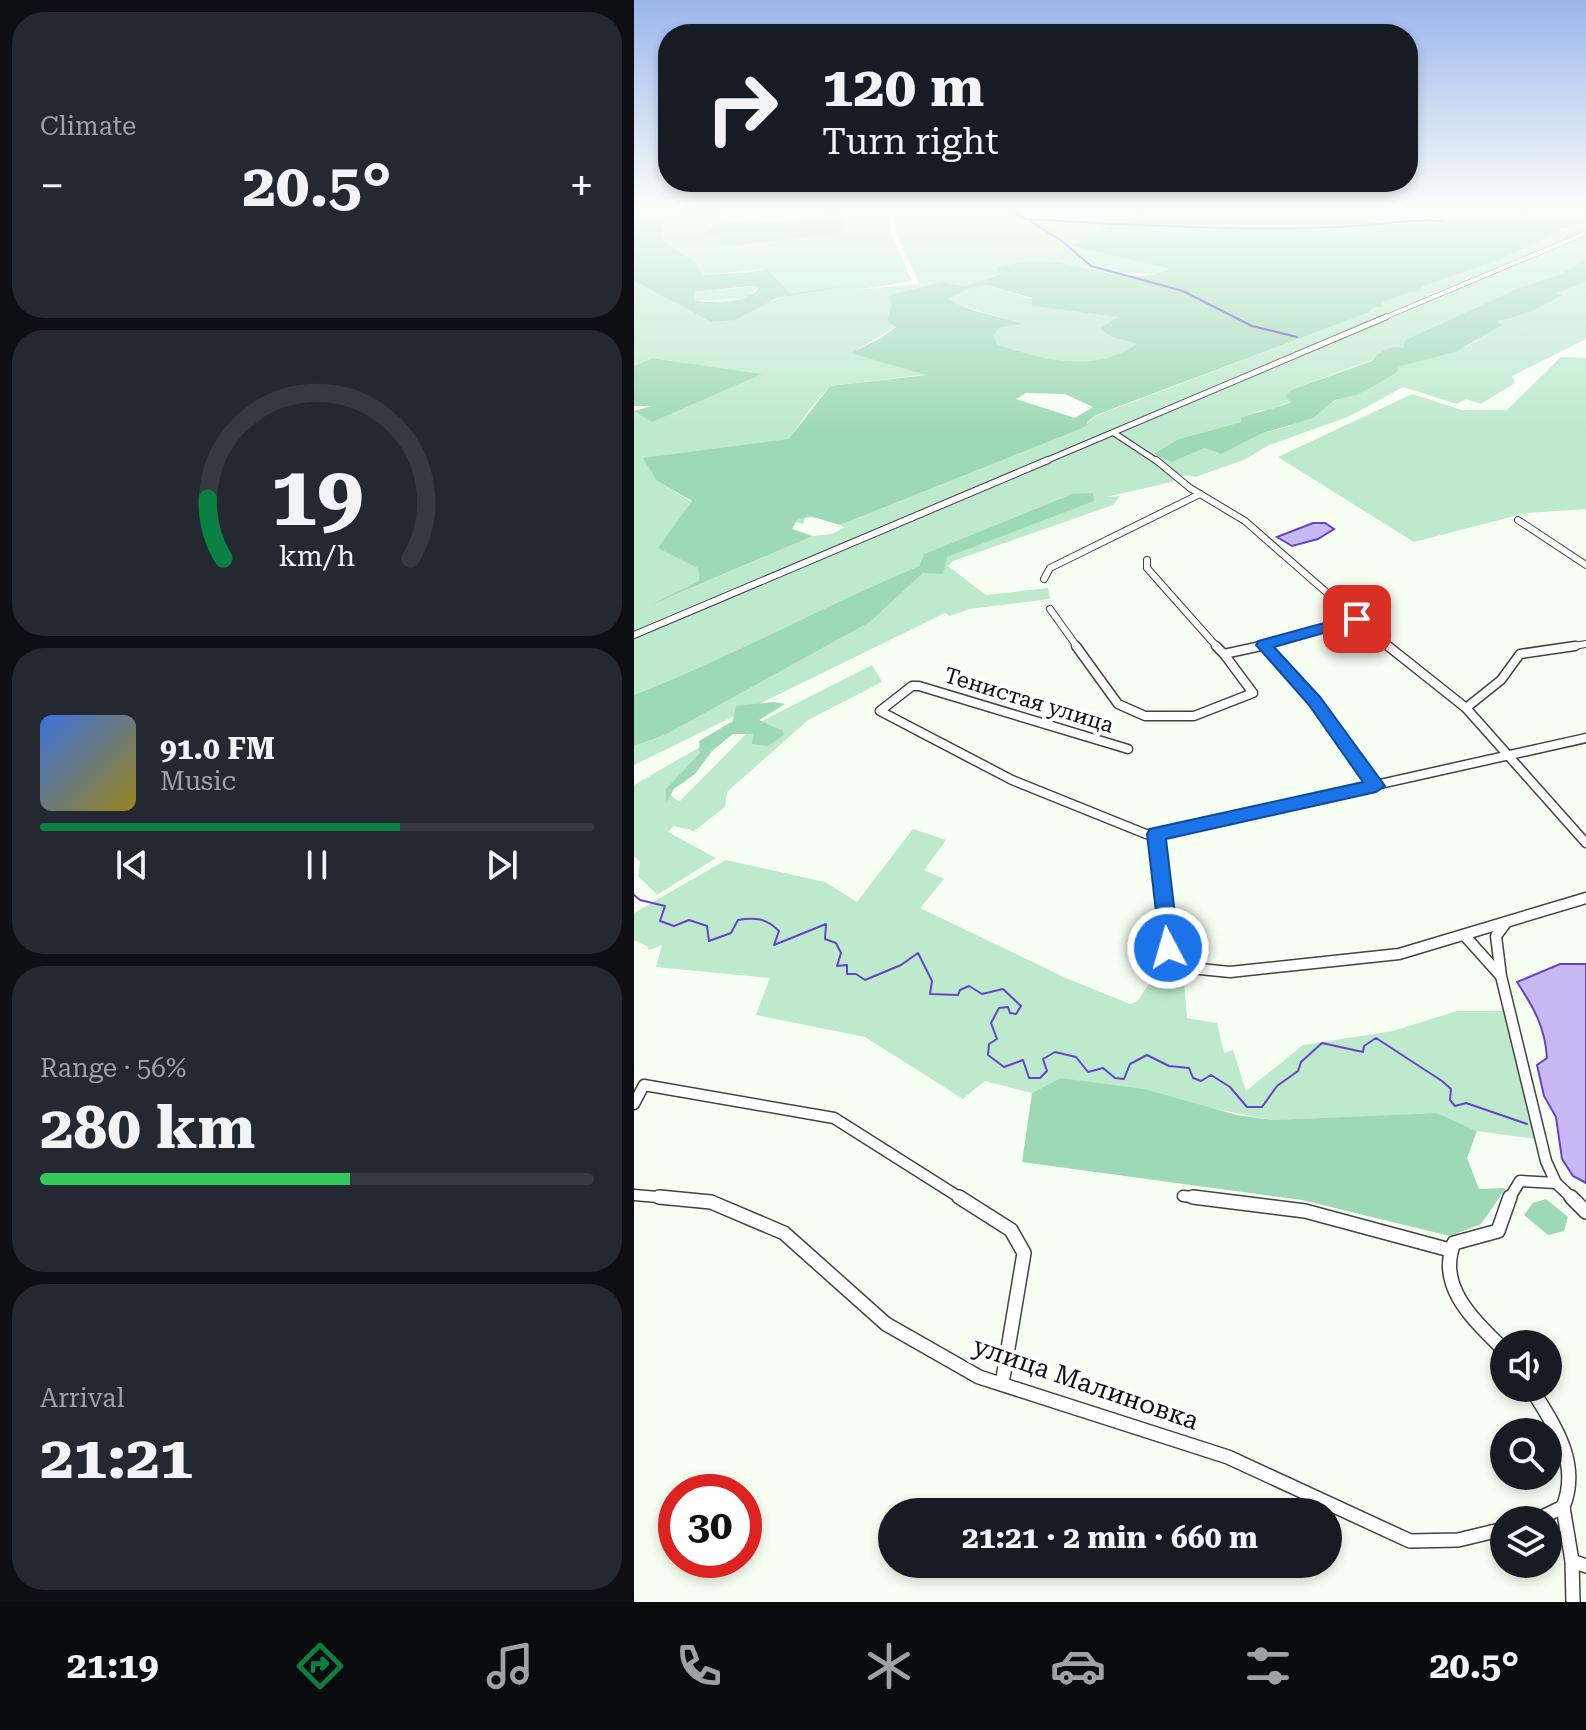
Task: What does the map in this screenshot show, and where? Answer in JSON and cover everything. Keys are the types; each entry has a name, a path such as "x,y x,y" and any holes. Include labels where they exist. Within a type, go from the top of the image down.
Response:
{"street":[{"path":"634,635 1469,283"},
{"path":"1114,433 1139,447 1200,494 1245,521 1357,619 1466,708 1586,843"},
{"path":"1044,579 1050,568 1200,494"},
{"path":"1518,520 1586,565"},
{"path":"1050,609 1118,704 1145,716 1194,716 1253,693 1224,654 1147,568 1147,560"},
{"path":"1224,654 1357,619"},
{"path":"1466,708 1501,680 1520,654 1586,644"},
{"path":"1264,645 1314,701 1376,786"},
{"name":"Тенистая улица","path":"1128,749 919,686 912,686 880,711 957,755 1012,780 1146,834 1156,834"},
{"path":"1586,738 1156,834 1168,948 1190,968 1230,972 1399,954 1586,898"},
{"path":"1505,923 1496,936 1501,976 1546,1161 1556,1183 1586,1212"},
{"path":"1485,930 1496,936"},
{"path":"1465,936 1501,976"},
{"path":"634,1104 644,1085 834,1118 1011,1230 1024,1253 1002,1384"},
{"path":"1490,1336 1475,1320 1449,1280 1446,1262 1450,1250 1454,1243 1498,1231 1506,1219 1508,1196 1520,1181 1556,1183"},
{"name":"улица Малиновка","path":"635,1195 711,1202 784,1233 886,1324 979,1377 1228,1457 1410,1541 1458,1540 1490,1532"},
{"path":"1183,1196 1305,1211 1450,1250"},
{"path":"1539,1402 1565,1445 1570,1483 1569,1496 1563,1507 1579,1564 1573,1602"}],"green space":[{"path":"634,283 711,322 790,295 779,283 901,283 855,290 939,283 889,295 891,305 887,321 896,326 852,353 930,374 830,386 809,410 790,439 819,517 805,518 803,524 657,481 692,502 699,581 668,598 813,536 832,534 844,528 840,525 1078,430 1096,416 1368,313 1374,307 1382,306 1380,303 1419,292 1422,287 1434,283 1534,283 1405,340 1403,348 1293,389 1286,396 1291,401 1269,411 1260,410 1241,422 1179,439 1172,462 1205,448 1237,446 1263,433 1285,428 1399,367 1466,347 1500,326 1498,321 1539,308 1561,296 1556,293 1584,283 1586,339 1512,376 1515,383 1481,404 1466,399 1457,404 1403,387 1348,417 1269,445 1244,460 1195,477 1187,475 1174,478 1176,481 1106,497 1120,496 1113,505 953,561 948,566 986,595 1048,588 1050,599 969,609 950,616 945,613 634,765 634,746 665,735 870,622 923,573 947,557 1072,494 924,554 919,566 634,695 634,411 650,420 761,374 652,358 634,366"},
{"path":"637,283 780,283 790,294 850,285 777,298 735,320 711,322","holes":["759,287 739,300 694,300 694,292"]},
{"path":"939,283 965,286 975,283 1434,283 1422,287 1419,292 1381,303 1383,307 1374,307 1368,313 1096,415 1087,422 1088,425 1078,430 840,525 810,516 797,520 792,529 813,536 651,605 699,581 698,568 658,548 692,501 657,481 643,458 789,439 830,386 927,375 851,353 896,327 887,321 891,305 889,295","holes":["986,285 1032,298 1032,306 1118,317 1099,329 1112,337 1137,344 1121,353 1086,361 1032,355 997,344 994,336 999,328 1021,324 966,308 949,299 968,289","1026,393 1065,394 1093,407 1075,418 1016,399"]},
{"path":"946,283 974,283 965,286"},
{"path":"1534,283 1584,283 1557,293 1562,295 1540,307 1498,321 1501,326 1457,351 1399,367 1397,372 1374,386 1335,400 1313,418 1263,433 1221,454 1205,448 1172,462 1154,454 1179,439 1241,422 1241,418 1291,402 1285,396 1293,389 1372,361 1386,350 1403,348 1405,340"},
{"path":"986,285 1032,299 1033,306 1120,317 1099,329 1112,337 1137,344 1122,355 1107,360 1076,363 1043,358 997,344 994,336 999,328 1019,324 948,300 968,289"},
{"path":"759,286 747,298 694,301 694,292"},
{"path":"1561,357 1586,358 1586,509 1526,513 1414,542 1278,457 1412,394 1462,410 1507,410"},
{"path":"652,358 762,374 652,422 634,411 652,406 634,406 634,366"},
{"path":"1093,493 1094,501 947,557 943,574 923,573 870,622 665,735 634,746 634,695 919,566 924,554 1072,494"},
{"path":"872,665 882,682 808,720 727,792 725,807 694,831 674,826 668,832 716,858 657,895 638,876 640,862 634,856 634,785 700,747 700,753 668,793 679,802 756,724"},
{"path":"774,702 785,704 759,720 783,731 784,735 768,746 752,744 753,734 733,734 712,751 695,774 674,789 666,802 666,789 700,753 699,741 733,721 736,706"},
{"path":"913,829 946,840 924,870 944,879 920,908 1066,978 1130,1004 1137,1002 1155,974 1190,968 1184,982 1187,1018 1217,1023 1224,1053 1233,1050 1246,1091 1303,1045 1393,1031 1457,1011 1507,1011 1536,1139 1477,1131 1437,1113 1272,1120 1060,1078 1032,1093 985,1081 963,1099 865,1037 756,1015 770,978 656,967 662,945 649,950 634,940 634,913 726,860 825,882 857,902"},
{"path":"1060,1078 1144,1089 1237,1115 1272,1120 1437,1113 1477,1131 1467,1158 1479,1189 1506,1188 1481,1224 1450,1236 1302,1200 1022,1162 1032,1093"},
{"path":"1546,1199 1568,1217 1564,1231 1548,1235 1524,1215 1533,1203"}],"shaded area":[{"path":"1313,523 1325,523 1334,529 1318,539 1292,546 1277,537"},
{"path":"1560,964 1586,964 1586,1183 1573,1176 1562,1159 1556,1117 1544,1096 1537,1065 1547,1058 1544,1037 1533,1009 1517,982"}],"waterway":[{"path":"1153,283 1183,291 1252,326 1297,337"},
{"path":"634,895 640,900 665,906 660,921 674,926 689,920 707,926 709,941 731,933 738,920 744,919 770,923 779,931 774,945 826,924 825,939 836,943 841,953 837,966 847,965 847,974 856,974 865,980 901,965 918,953 932,981 930,994 958,995 960,990 969,986 982,994 1003,989 1021,1006 1016,1014 1010,1013 1008,1007 999,1008 991,1023 997,1039 989,1044 988,1055 1004,1067 1023,1060 1029,1078 1040,1078 1047,1071 1043,1059 1055,1052 1076,1057 1088,1072 1103,1068 1115,1078 1124,1079 1130,1064 1147,1055 1169,1066 1189,1068 1193,1078 1201,1081 1211,1075 1230,1087 1247,1107 1262,1107 1277,1086 1298,1071 1301,1062 1322,1043 1363,1052 1364,1046 1376,1038 1442,1081 1451,1089 1450,1100 1455,1106 1466,1103 1527,1124"}],"route":[{"path":"1168,948 1156,834 1376,786 1314,701 1264,645 1357,619"}]}
